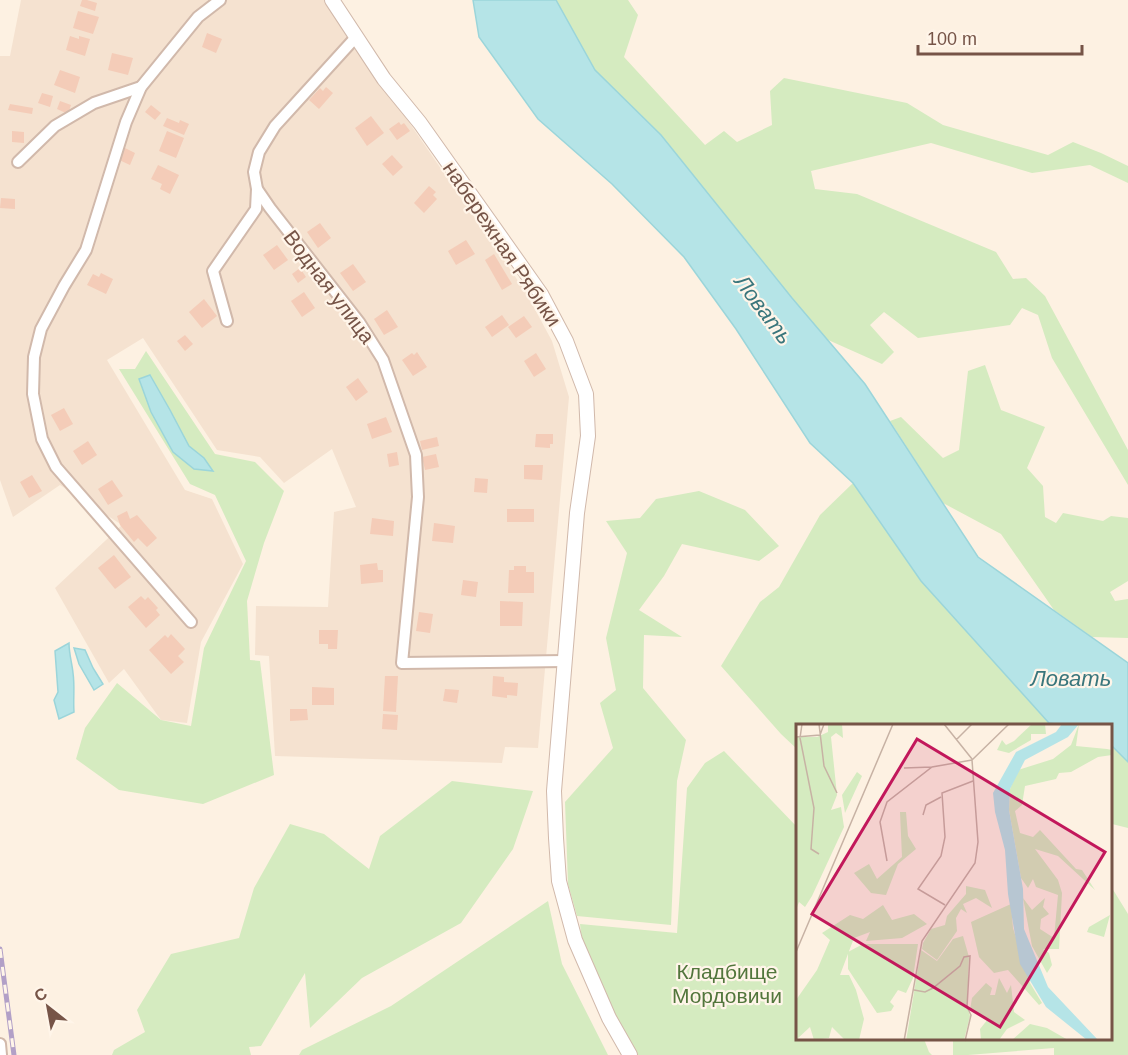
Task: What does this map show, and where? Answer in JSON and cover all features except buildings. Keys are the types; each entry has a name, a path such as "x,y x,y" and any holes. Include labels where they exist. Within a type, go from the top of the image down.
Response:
{"street":[{"path":"191,622 56,467 42,439 33,394 34,357 41,329 86,250 126,122 141,87 198,17 220,0"},
{"name":"набережная Рябики","path":"332,0 384,79 420,123 541,294 566,341 586,394 588,436 577,513 554,790 559,881 575,940 609,1018 630,1055"},
{"path":"227,321 213,272 256,209 257,189 254,172 259,153 275,126 356,37"},
{"path":"18,162 55,126 94,103 141,87"},
{"name":"Водная улица","path":"257,189 359,321 383,360 416,455 418,497 402,663 565,661"},
{"path":"0,1044 2,1055"}],"shaded area":[{"path":"21,0 325,0 525,291 552,341 569,397 538,748 505,747 502,763 275,756 269,656 255,655 256,606 328,607 334,512 356,507 332,449 284,483 260,457 217,450 143,338 107,360 185,490 212,499 243,564 201,642 187,723 161,720 124,669 109,683 55,588 122,525 60,485 13,517 0,480 0,56 10,56"}],"green space":[{"path":"556,0 628,0 638,15 624,57 705,145 724,131 737,142 772,125 770,91 784,78 907,103 943,125 1048,155 1073,142 1128,166 1128,183 1090,165 1032,173 931,143 811,171 815,189 857,194 996,252 1013,279 1026,278 1045,296 1128,450 1128,485 1052,358 1038,315 1022,308 1010,325 918,338 884,312 870,325 894,352 882,364 826,339 661,135 595,70"},
{"path":"146,351 215,454 255,462 284,491 264,543 247,601 250,660 260,661 274,775 203,804 119,790 76,759 85,728 117,683 161,720 191,726 204,648 246,561 215,495 190,484 119,369 135,369"},
{"path":"985,365 1001,410 1045,427 1027,468 1043,486 1045,517 1056,523 1063,513 1103,521 1111,516 1128,518 1128,581 1110,592 1115,601 1128,599 1128,638 1092,637 1054,610 1001,534 943,503 890,421 901,417 943,458 959,450 968,371"},
{"path":"853,483 921,581 1049,723 1056,724 796,724 796,748 721,666 760,602 779,587 820,515"},
{"path":"699,491 745,510 779,546 759,561 682,544 664,576 639,610 682,637 644,635 643,688 686,740 677,781 671,925 577,916 568,884 565,802 613,748 600,703 616,690 606,638 627,553 606,521 640,518 656,499"},
{"path":"1113,747 1128,762 1128,828 1113,824"},
{"name":"Кладбище Мордовичи","path":"724,751 796,826 796,1040 924,1040 932,1055 638,1055 623,1031 582,941 580,924 677,933 687,788 705,763"},
{"path":"452,781 533,791 513,849 461,923 362,978 310,1028 305,973 261,1046 249,1047 251,1055 112,1055 114,1050 145,1032 137,1010 171,954 239,938 254,888 290,824 324,834 369,869 380,836"},
{"path":"1113,890 1128,914 1128,1055 1054,1055 1054,1048 953,1055 953,1040 1113,1040"},
{"path":"548,901 562,964 608,1055 299,1055 302,1050 391,1006"}],"water":[{"name":"Ловать","path":"473,0 556,0 595,70 661,135 792,298 865,384 978,557 1128,663 1128,762 1113,747 1113,724 1049,723 921,581 853,483 810,443 736,329 684,257 612,184 538,119 479,37"},
{"path":"150,375 189,446 204,458 213,471 194,469 173,452 151,412 139,379"},
{"path":"69,643 74,678 74,712 59,719 54,700 58,692 55,651"},
{"path":"74,648 85,650 103,684 94,690 79,664"}],"railway":[{"path":"0,949 14,1055"}]}
